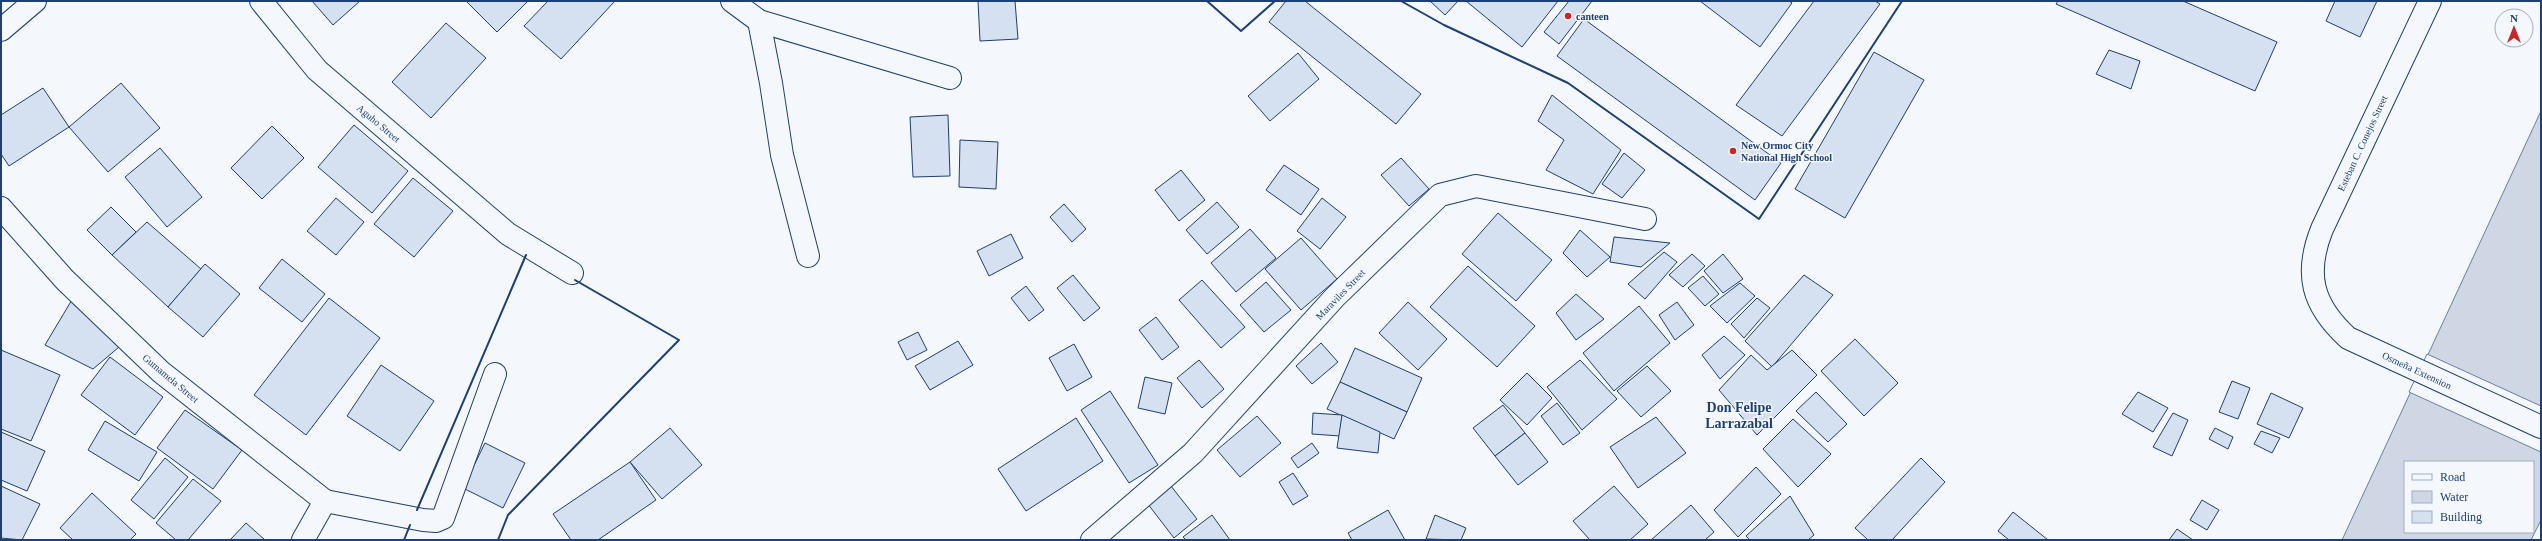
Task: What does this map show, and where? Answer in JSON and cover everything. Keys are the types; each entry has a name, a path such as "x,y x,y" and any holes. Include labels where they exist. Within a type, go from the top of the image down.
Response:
{"street":[{"path":"1,30 35,1"},
{"name":"Aguho Street","path":"261,1 317,70 508,234 572,272"},
{"path":"732,1 759,21 950,78"},
{"name":"Esteban C. Conejos Street","path":"2314,290 2311,272 2313,251 2430,1"},
{"path":"759,21 771,82 782,155 808,256"},
{"name":"Maraviles Street","path":"1092,540 1192,453 1335,297 1440,195 1476,186 1645,219"},
{"name":"Gumamela Street","path":"1,208 65,280 161,372 325,501"},
{"name":"Osmeña Extension","path":"2314,290 2321,306 2335,326 2348,338 2541,427"},
{"path":"303,540 325,501 436,522 443,518 496,374"}],"water":[{"path":"2541,111 2541,520 2531,540 2342,540"}],"pier":[{"path":"2427,354 2541,406 2541,452 2409,392"}],"building":[{"path":"312,1 360,1 333,25"},
{"path":"466,1 528,1 497,32"},
{"path":"548,1 615,1 561,59 524,26"},
{"path":"978,1 1015,1 1018,39 980,41"},
{"path":"1286,1 1305,1 1421,94 1396,124 1269,22"},
{"path":"1430,1 1458,1 1445,15"},
{"path":"1466,1 1558,1 1522,47"},
{"name":"canteen","path":"1569,1 1592,1 1559,44 1544,32"},
{"path":"1700,1 1789,1 1792,3 1760,47"},
{"path":"1814,1 1875,1 1880,4 1782,136 1736,105"},
{"path":"2058,1 2183,1 2277,42 2255,91 2056,4"},
{"path":"2335,1 2377,1 2360,37 2326,21"},
{"path":"1584,19 1781,163 1755,200 1557,56"},
{"path":"446,23 486,58 431,118 392,82"},
{"path":"2109,50 2140,61 2131,89 2096,74"},
{"path":"1874,52 1924,80 1845,218 1795,189"},
{"path":"1298,53 1319,79 1270,121 1248,96"},
{"path":"121,83 160,128 108,172 69,127"},
{"path":"43,88 69,127 9,166 1,154 1,115"},
{"path":"1552,95 1621,150 1593,194 1546,170 1564,140 1538,121"},
{"path":"948,115 950,176 913,177 910,117"},
{"path":"354,125 408,171 372,213 318,167"},
{"path":"272,126 304,158 262,199 231,168"},
{"path":"960,140 998,142 996,189 959,187"},
{"path":"160,148 202,197 167,227 125,177"},
{"path":"1624,153 1645,170 1622,198 1602,184"},
{"path":"1401,158 1429,189 1409,206 1381,175"},
{"path":"1284,165 1319,189 1301,215 1266,190"},
{"path":"1181,170 1205,200 1179,221 1155,190"},
{"path":"413,178 453,211 414,257 374,224"},
{"path":"336,198 364,222 336,255 307,231"},
{"path":"1322,198 1346,217 1320,249 1297,231"},
{"path":"1217,202 1239,227 1207,254 1186,230"},
{"path":"1064,204 1086,229 1072,242 1050,217"},
{"path":"111,207 136,232 112,255 87,230"},
{"path":"1498,213 1552,260 1516,301 1462,254"},
{"path":"147,222 201,269 168,307 112,255"},
{"path":"1250,229 1276,258 1236,292 1211,263"},
{"path":"1580,230 1610,257 1587,277 1563,253"},
{"path":"1011,234 1023,258 989,276 977,251"},
{"path":"1614,237 1670,243 1641,267 1610,262"},
{"path":"1301,238 1337,279 1301,310 1265,269"},
{"path":"1664,252 1677,262 1645,299 1628,284"},
{"path":"1692,254 1705,266 1683,287 1669,275"},
{"path":"1723,254 1743,279 1723,293 1704,271"},
{"path":"282,259 325,294 302,322 259,288"},
{"path":"205,264 240,294 203,337 168,307"},
{"path":"1468,266 1535,326 1497,367 1430,307"},
{"path":"1073,275 1100,308 1084,321 1057,288"},
{"path":"1804,275 1833,295 1772,367 1745,341"},
{"path":"1703,276 1719,294 1705,306 1688,288"},
{"path":"1202,280 1245,327 1221,348 1179,300"},
{"path":"1266,282 1291,310 1264,332 1240,305"},
{"path":"1740,283 1755,296 1727,323 1710,306"},
{"path":"1026,286 1044,310 1029,321 1011,298"},
{"path":"76,293 125,342 93,369 45,345"},
{"path":"1576,294 1604,319 1576,340 1556,313"},
{"path":"329,298 380,338 306,435 254,395"},
{"path":"1757,298 1770,308 1744,338 1731,324"},
{"path":"1408,302 1447,339 1418,370 1379,333"},
{"path":"1677,302 1694,325 1675,340 1659,315"},
{"path":"1639,306 1670,343 1614,391 1583,353"},
{"path":"1156,317 1179,347 1162,360 1139,330"},
{"path":"918,332 927,350 907,360 898,342"},
{"path":"1724,336 1745,355 1720,379 1702,355"},
{"path":"1855,339 1898,383 1864,416 1821,371"},
{"path":"958,341 973,365 930,390 915,366"},
{"path":"1321,343 1338,362 1312,384 1296,366"},
{"path":"1074,344 1092,377 1067,391 1049,358"},
{"path":"1355,348 1422,378 1407,412 1340,382"},
{"path":"1,350 60,375 31,441 1,429"},
{"path":"1792,350 1817,375 1757,435 1719,390 1751,355 1767,370"},
{"path":"110,357 163,397 135,435 81,395"},
{"path":"1199,360 1224,389 1202,408 1177,378"},
{"path":"1580,360 1617,399 1582,430 1547,387"},
{"path":"381,365 434,401 400,451 347,416"},
{"path":"1647,366 1671,391 1641,417 1617,391"},
{"path":"1527,373 1552,398 1527,425 1500,400"},
{"path":"1145,377 1172,383 1165,414 1138,408"},
{"path":"2232,381 2250,388 2238,419 2219,412"},
{"path":"1340,382 1407,412 1394,439 1327,409"},
{"path":"1110,391 1158,465 1129,483 1081,410"},
{"path":"1816,392 1847,424 1828,442 1796,411"},
{"path":"2138,392 2168,408 2153,432 2122,414"},
{"path":"2271,393 2303,408 2289,438 2257,424"},
{"path":"1557,403 1580,433 1563,445 1541,416"},
{"path":"1503,405 1525,433 1495,456 1473,428"},
{"path":"185,410 242,450 213,489 157,448"},
{"path":"1313,413 1342,415 1340,436 1312,434"},
{"path":"2173,413 2188,420 2172,456 2153,447"},
{"path":"1342,415 1380,432 1378,453 1337,448"},
{"path":"1257,416 1281,443 1240,477 1217,450"},
{"path":"1656,417 1686,453 1638,488 1610,447"},
{"path":"1076,418 1103,461 1026,511 998,469"},
{"path":"1793,419 1831,454 1798,487 1763,449"},
{"path":"105,421 157,452 139,481 88,450"},
{"path":"670,428 702,465 662,499 630,462"},
{"path":"2215,428 2233,437 2228,449 2209,439"},
{"path":"2261,431 2280,438 2272,453 2254,444"},
{"path":"1,432 45,451 27,491 1,480"},
{"path":"1525,433 1548,462 1518,485 1495,456"},
{"path":"485,443 525,463 503,508 463,488"},
{"path":"1312,443 1319,453 1298,468 1291,458"},
{"path":"165,458 188,477 154,519 131,500"},
{"path":"1921,458 1945,482 1892,540 1868,540 1855,528"},
{"path":"630,462 656,500 598,540 571,540 553,514"},
{"path":"1756,467 1781,494 1738,537 1714,510"},
{"path":"1293,473 1308,496 1293,505 1279,482"},
{"path":"193,479 221,501 188,540 176,540 156,523"},
{"path":"1167,481 1197,519 1174,538 1144,499"},
{"path":"1,486 40,504 22,540 1,538"},
{"path":"1614,486 1648,524 1630,540 1590,540 1573,521"},
{"path":"92,493 136,534 130,540 73,540 60,528"},
{"path":"1790,496 1814,535 1808,540 1750,540 1746,536"},
{"path":"2202,500 2219,510 2207,530 2190,520"},
{"path":"1691,505 1714,532 1705,540 1651,540"},
{"path":"1388,510 1405,540 1352,540 1348,533"},
{"path":"2013,512 2048,540 2009,540 1998,531"},
{"path":"1212,515 1230,540 1186,540 1183,537"},
{"path":"1435,515 1466,528 1461,540 1426,539"},
{"path":"246,523 265,540 230,540"},
{"path":"2177,529 2193,540 2169,540"}],"wall":[{"path":"1207,1 1241,31 1275,1"},
{"path":"1401,1 1444,25 1568,83 1759,219 1902,1"},
{"path":"417,510 526,255"},
{"path":"498,540 508,515 679,340 575,280"},
{"path":"404,540 410,525"}],"place":[{"name":"canteen","path":"1568,16"},
{"name":"New Ormoc City National High School","path":"1733,151"}],"district":[{"name":"Don Felipe Larrazabal","path":"1739,416"}]}
